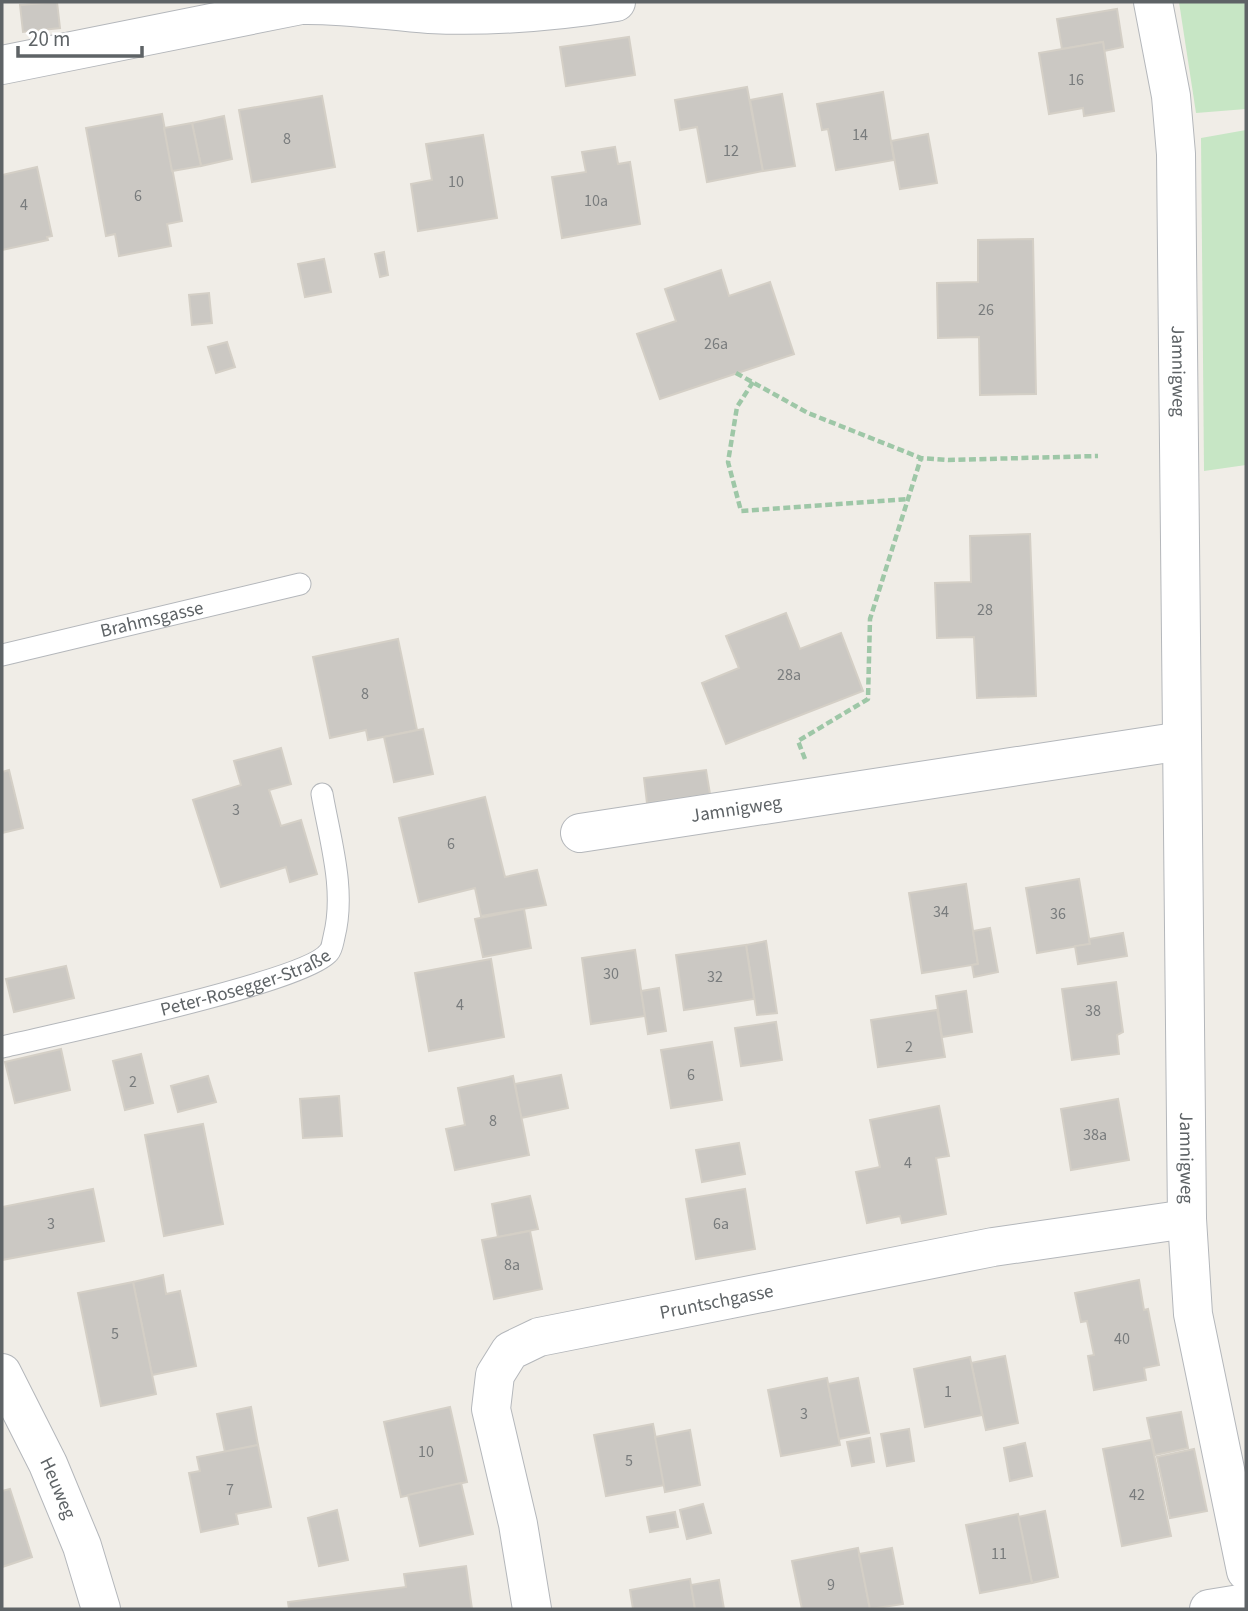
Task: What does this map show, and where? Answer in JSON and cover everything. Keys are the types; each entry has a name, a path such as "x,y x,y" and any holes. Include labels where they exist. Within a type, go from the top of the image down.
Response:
{"street":[{"path":"2,65 301,5 324,4 429,14 505,15 616,2"},
{"name":"Jamnigweg","path":"1153,2 1171,96 1176,154 1187,1219 1193,1314 1246,1571"},
{"name":"Jamnigweg","path":"580,833 1182,741"},
{"name":"Pruntschgasse","path":"532,1609 518,1524 491,1409 495,1375 510,1351 539,1337 993,1247 1187,1219"},
{"name":"Heuweg","path":"2,1373 48,1464 77,1534 101,1609"},
{"path":"1209,1609 1246,1603"}],"lane":[{"name":"Brahmsgasse","path":"2,655 300,584"},
{"name":"Peter-Rosegger-Straße","path":"2,1047 228,993 313,964 330,952 336,929 338,880 322,794"}],"path":[{"path":"736,373 808,413 921,458 948,460 1098,456"},
{"path":"753,383 737,407 728,462 741,511 908,499"},
{"path":"818,796 799,741 868,699 870,619 921,458"}],"green space":[{"path":"1179,2 1246,2 1246,109 1196,113"},
{"path":"1246,130 1246,465 1204,471 1201,138"}],"building":[{"path":"57,2 60,28 23,32 20,5"},
{"path":"1117,9 1123,47 1104,51 1103,42 1062,49 1057,19"},
{"path":"629,37 635,75 566,86 560,47"},
{"path":"1103,42 1114,111 1084,116 1083,108 1049,114 1039,53"},
{"path":"747,87 763,171 707,182 697,127 680,130 675,100"},
{"path":"883,92 894,160 836,170 828,129 822,130 817,104"},
{"path":"782,94 795,166 763,171 750,100"},
{"path":"322,96 335,167 252,182 239,110"},
{"path":"162,114 182,221 167,224 171,246 119,256 115,234 106,236 86,128"},
{"path":"224,116 232,159 201,166 192,123"},
{"path":"192,123 201,166 172,171 164,128"},
{"path":"928,134 937,183 900,189 891,141"},
{"path":"483,135 497,218 418,231 411,184 432,180 426,144"},
{"path":"615,147 618,164 630,162 640,224 562,238 552,177 586,172 582,152"},
{"path":"37,167 52,236 47,237 48,240 2,250 2,175"},
{"path":"1033,239 1036,394 980,395 979,337 938,338 937,283 978,282 978,240"},
{"path":"384,252 388,275 380,277 375,254"},
{"path":"324,259 331,292 305,297 298,264"},
{"path":"721,270 729,296 770,282 794,354 660,399 637,334 676,321 665,289"},
{"path":"209,293 212,323 192,325 189,295"},
{"path":"227,342 235,367 216,373 208,347"},
{"path":"1030,534 1036,696 977,698 974,637 937,638 935,583 971,582 970,536"},
{"path":"786,613 800,649 841,633 863,691 726,744 702,683 739,668 726,636"},
{"path":"398,639 417,730 368,740 366,730 330,738 313,657"},
{"path":"423,729 433,774 394,782 384,737"},
{"path":"281,748 291,784 269,790 281,826 301,820 317,874 290,882 286,867 221,887 193,800 241,785 234,761"},
{"path":"9,770 23,828 2,833 2,772"},
{"path":"706,770 710,794 647,803 644,778"},
{"path":"485,797 505,877 537,870 546,905 481,916 475,888 419,902 399,818"},
{"path":"1079,879 1090,944 1037,953 1026,888"},
{"path":"966,884 978,964 922,973 909,893"},
{"path":"524,909 531,948 483,957 475,919"},
{"path":"990,928 998,972 974,977 972,965 978,964 973,931"},
{"path":"1123,933 1127,956 1078,964 1075,946 1090,944 1089,939"},
{"path":"766,941 777,1013 757,1015 746,945"},
{"path":"746,945 754,999 684,1010 676,955"},
{"path":"635,950 645,1016 591,1024 582,958"},
{"path":"491,959 504,1037 429,1051 415,973"},
{"path":"66,966 74,998 14,1012 6,979"},
{"path":"1116,982 1123,1032 1117,1035 1119,1054 1072,1060 1062,989"},
{"path":"659,988 666,1031 648,1034 641,991"},
{"path":"966,991 972,1032 942,1037 936,996"},
{"path":"937,1010 945,1057 878,1067 871,1020"},
{"path":"776,1022 782,1060 741,1066 735,1028"},
{"path":"712,1042 722,1100 671,1108 661,1050"},
{"path":"61,1049 70,1090 15,1103 5,1062"},
{"path":"141,1054 153,1103 125,1110 113,1061"},
{"path":"561,1075 568,1108 521,1118 515,1084"},
{"path":"208,1076 216,1102 178,1112 171,1086"},
{"path":"513,1076 529,1155 455,1170 446,1129 465,1125 458,1088"},
{"path":"339,1096 342,1136 303,1138 300,1099"},
{"path":"1118,1099 1129,1160 1071,1170 1061,1109"},
{"path":"939,1106 949,1156 936,1158 946,1214 902,1223 900,1216 867,1223 856,1172 880,1167 870,1120"},
{"path":"203,1124 223,1224 164,1236 145,1135"},
{"path":"739,1143 745,1174 702,1182 696,1150"},
{"path":"93,1189 104,1241 2,1260 2,1207"},
{"path":"745,1189 755,1249 696,1259 686,1199"},
{"path":"530,1196 538,1229 498,1237 492,1204"},
{"path":"530,1231 542,1289 494,1299 482,1240"},
{"path":"163,1275 166,1294 180,1291 196,1366 152,1375 133,1282"},
{"path":"1139,1280 1144,1310 1148,1309 1159,1365 1144,1368 1146,1380 1094,1390 1088,1356 1094,1355 1087,1321 1081,1322 1075,1293"},
{"path":"133,1282 156,1394 101,1406 78,1293"},
{"path":"1005,1356 1018,1423 986,1430 971,1363"},
{"path":"970,1357 982,1415 925,1427 914,1369"},
{"path":"827,1378 840,1445 781,1456 768,1390"},
{"path":"858,1378 869,1433 839,1439 828,1384"},
{"path":"251,1407 258,1445 225,1452 217,1414"},
{"path":"450,1407 467,1482 401,1497 384,1422"},
{"path":"1181,1412 1188,1448 1155,1455 1147,1418"},
{"path":"653,1424 665,1485 606,1496 594,1435"},
{"path":"909,1429 914,1461 887,1466 881,1434"},
{"path":"690,1430 700,1485 665,1492 655,1437"},
{"path":"870,1438 874,1462 852,1466 847,1442"},
{"path":"1151,1440 1171,1536 1122,1546 1103,1449"},
{"path":"1025,1443 1032,1476 1010,1481 1004,1448"},
{"path":"258,1445 271,1507 236,1514 238,1524 201,1532 189,1473 200,1471 197,1457"},
{"path":"1194,1449 1207,1511 1170,1518 1157,1457"},
{"path":"461,1483 473,1534 420,1546 408,1495"},
{"path":"10,1489 32,1557 2,1567 2,1491"},
{"path":"703,1504 711,1533 687,1539 680,1510"},
{"path":"337,1510 348,1560 319,1566 308,1518"},
{"path":"1045,1511 1058,1577 1032,1583 1018,1517"},
{"path":"675,1512 678,1527 650,1532 647,1517"},
{"path":"1018,1514 1032,1583 980,1593 966,1525"},
{"path":"858,1548 870,1609 802,1609 792,1561"},
{"path":"892,1548 903,1604 870,1609 859,1554"},
{"path":"466,1566 472,1609 289,1609 288,1602 406,1587 404,1574"},
{"path":"690,1579 695,1609 633,1609 630,1590"},
{"path":"719,1580 724,1609 695,1609 691,1585"}]}
